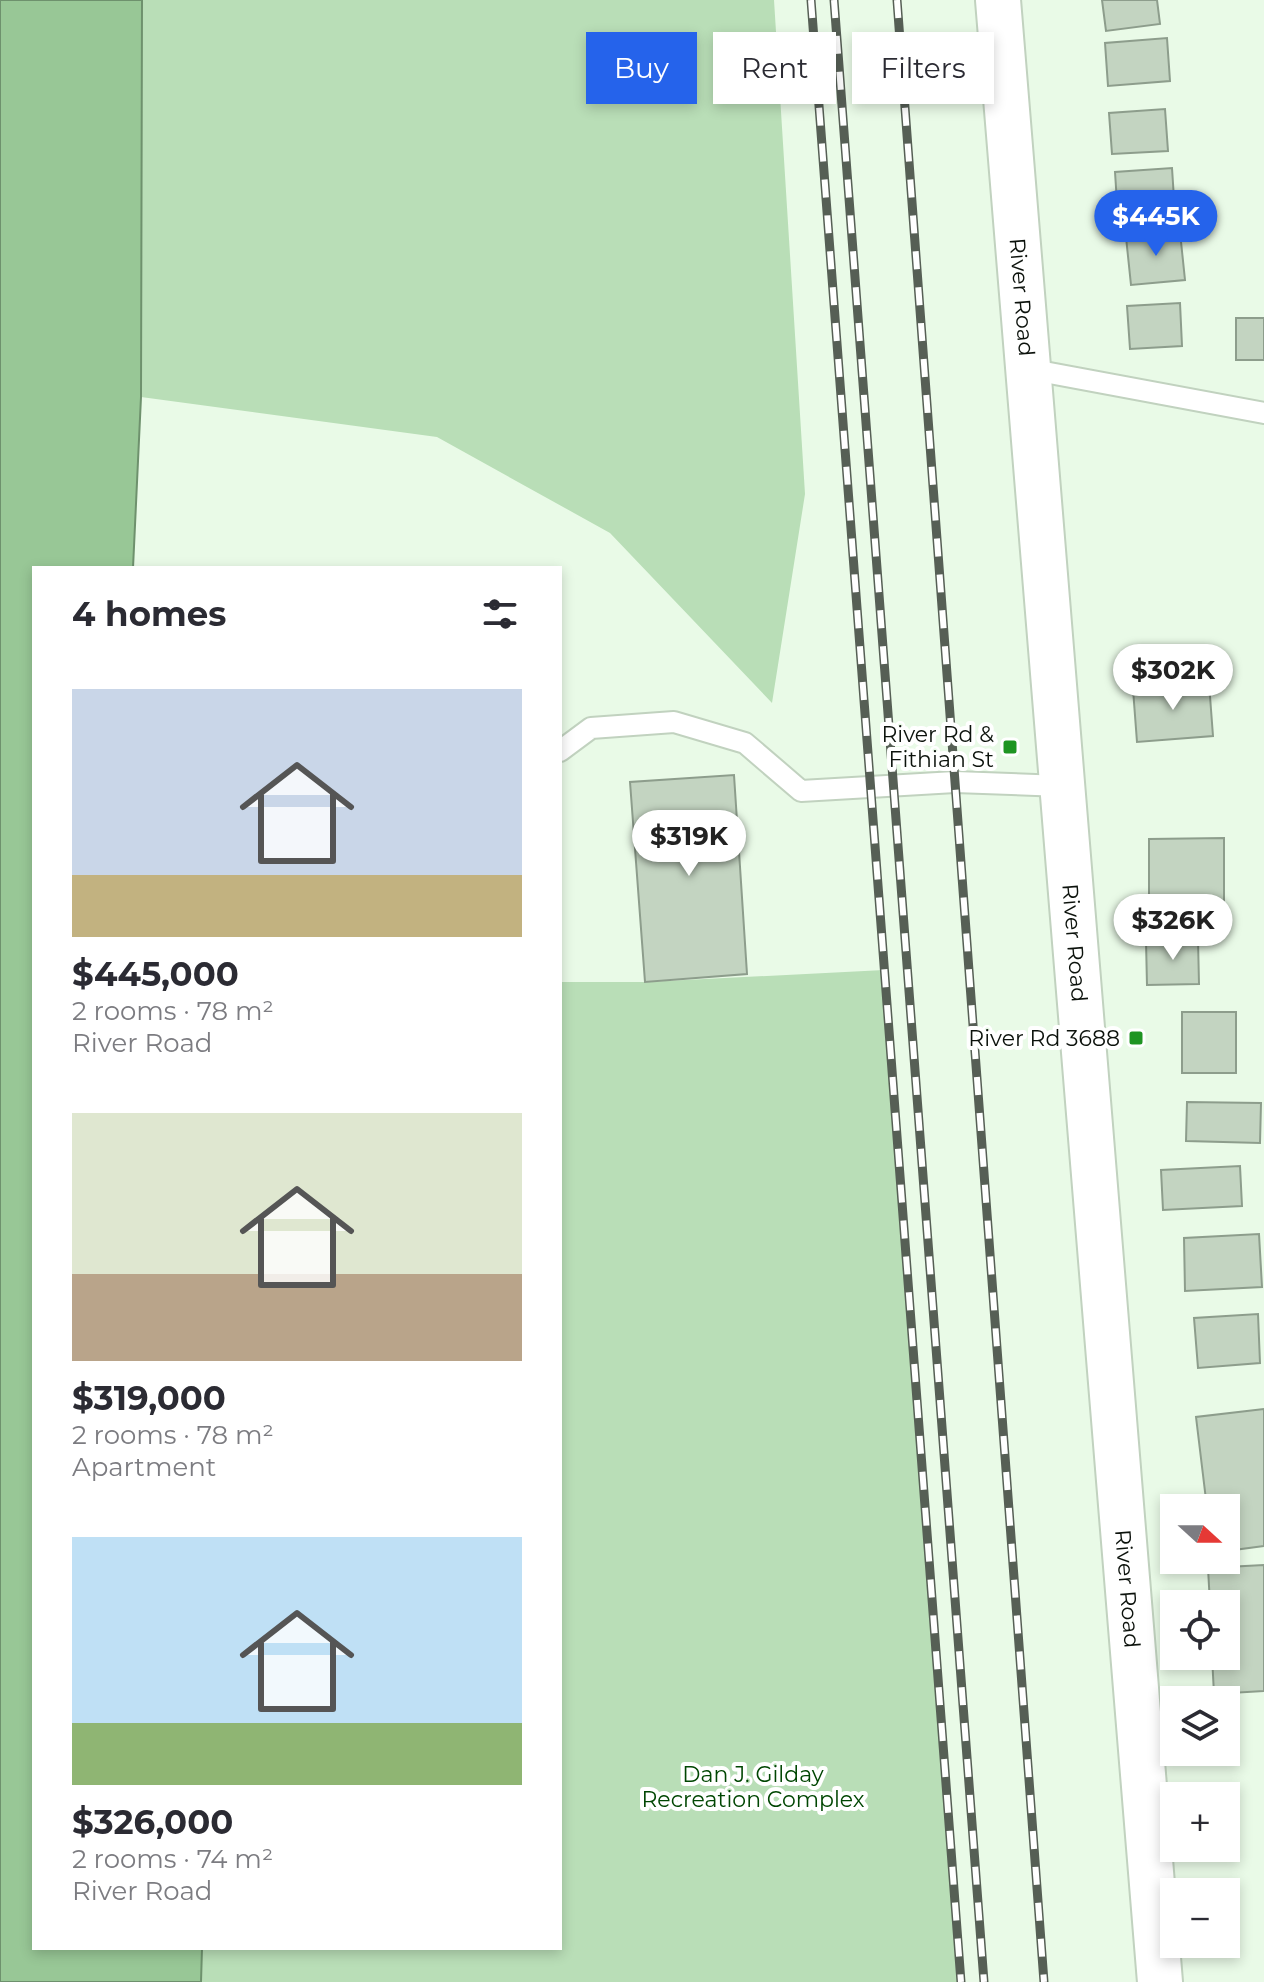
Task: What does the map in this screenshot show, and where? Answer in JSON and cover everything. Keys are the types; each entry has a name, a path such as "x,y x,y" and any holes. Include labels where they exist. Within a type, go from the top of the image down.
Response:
{"main road":[{"name":"River Road","path":"998,0 1160,1982"}],"lane":[{"path":"1028,369 1264,413"},
{"path":"562,750 591,728 674,722 745,743 801,791 955,782 1062,786"}],"green space":[{"path":"142,0 774,0 776,32 713,32 713,104 781,104 805,494 772,703 610,533 437,437 141,397"},
{"name":"Dan J. Gilday Recreation Complex","path":"884,970 961,1982 201,1982 202,1950 562,1950 562,982 645,982"}],"shaded area":[{"path":"0,0 142,0 141,397 133,566 32,566 32,1950 202,1950 201,1982 0,1982"}],"building":[{"path":"1102,0 1157,0 1160,24 1106,31"},
{"path":"1167,38 1170,81 1108,86 1105,43"},
{"path":"1165,109 1168,151 1112,154 1109,113"},
{"path":"1172,168 1175,214 1118,218 1115,172"},
{"path":"1180,232 1185,280 1131,285 1126,237"},
{"path":"1180,303 1182,346 1130,349 1127,306"},
{"path":"1236,318 1264,318 1264,360 1236,360"},
{"path":"1209,683 1213,736 1137,742 1133,689"},
{"path":"734,775 747,974 645,982 630,782"},
{"path":"1224,838 1224,903 1149,904 1149,839"},
{"path":"1198,939 1199,984 1147,985 1146,941"},
{"path":"1182,1012 1236,1012 1236,1073 1182,1073"},
{"path":"1187,1102 1261,1103 1260,1143 1186,1141"},
{"path":"1240,1166 1242,1206 1163,1210 1161,1170"},
{"path":"1259,1234 1262,1287 1185,1291 1184,1238"},
{"path":"1258,1314 1260,1363 1198,1368 1194,1318"},
{"path":"1264,1409 1264,1546 1240,1549 1240,1494 1205,1494 1196,1417"},
{"path":"1264,1565 1264,1691 1240,1692 1240,1686 1214,1686 1213,1670 1240,1670 1240,1590 1209,1590 1208,1574 1240,1574 1240,1566"}],"railway":[{"path":"811,0 961,1982"},
{"path":"834,0 984,1982"},
{"path":"897,0 1044,1982"}],"place":[{"name":"River Rd & Fithian St","path":"1010,747"},
{"name":"River Rd 3688","path":"1136,1038"}]}
